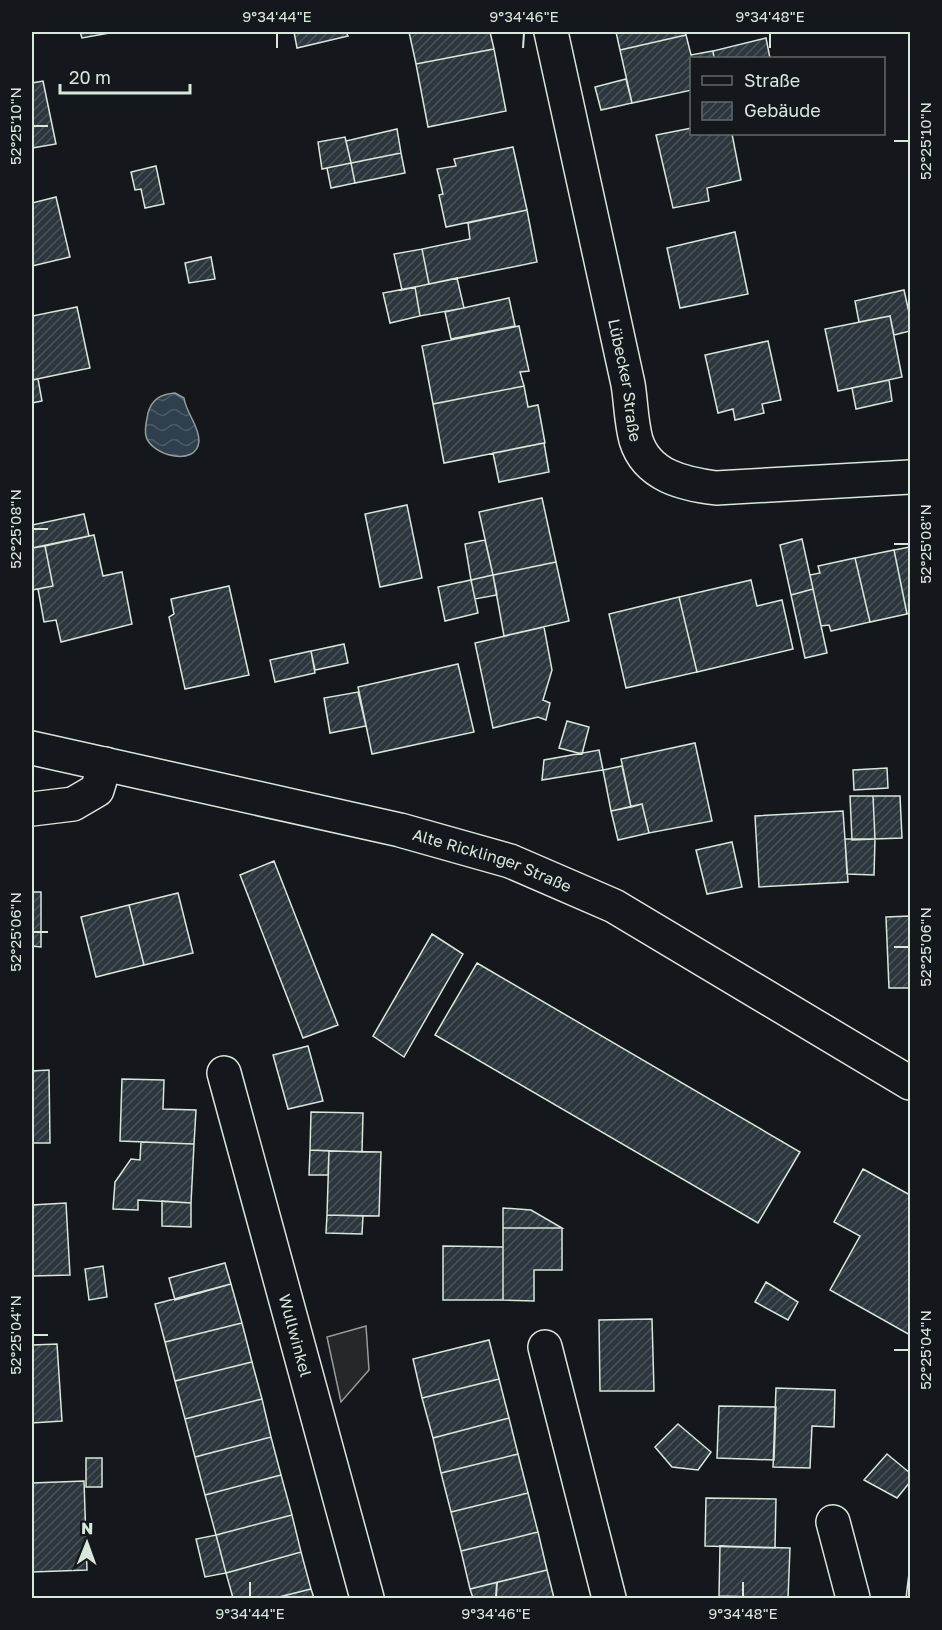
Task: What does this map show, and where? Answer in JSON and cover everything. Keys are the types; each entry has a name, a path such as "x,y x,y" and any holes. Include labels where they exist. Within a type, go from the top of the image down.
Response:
{"street":[{"name":"Lübecker Straße","path":"551,32 628,384 636,440 645,458 665,475 685,484 716,488 910,477"},
{"name":"Alte Ricklinger Straße","path":"32,748 400,830 510,861 614,906 910,1083"},
{"path":"32,809 73,804 97,790 105,764"},
{"name":"Wullwinkel","path":"224,1073 367,1599"},
{"path":"545,1347 609,1599"},
{"path":"833,1522 853,1599"}],"shaded area":[{"path":"366,1326 369,1370 341,1402 327,1337"}],"water":[{"path":"175,393 184,398 195,424 199,441 196,449 182,456 173,456 156,449 149,443 145,433 152,404 161,396"}],"building":[{"path":"80,32 115,32 82,38"},
{"path":"294,32 346,32 348,36 297,48"},
{"path":"409,32 490,32 494,49 416,64"},
{"path":"616,32 685,32 686,35 620,50"},
{"path":"686,35 691,55 713,51 714,57 690,57 690,90 632,103 620,50"},
{"path":"766,38 770,57 714,57 713,51"},
{"path":"494,49 506,111 428,127 416,64"},
{"path":"626,79 632,103 601,110 595,87"},
{"path":"43,81 56,144 32,148 32,83"},
{"path":"690,128 690,135 732,135 741,180 707,188 709,201 673,208 656,135"},
{"path":"397,129 401,153 351,163 346,141"},
{"path":"345,137 351,163 322,169 318,142"},
{"path":"513,147 527,210 446,227 439,195 443,194 437,169 456,166 454,159"},
{"path":"401,153 405,173 355,183 351,163"},
{"path":"351,163 355,183 331,188 327,168"},
{"path":"156,166 164,204 145,208 141,189 135,190 131,172"},
{"path":"56,197 70,257 32,266 32,203"},
{"path":"527,210 537,262 429,284 422,249 470,239 468,223"},
{"path":"735,232 748,294 680,308 667,248"},
{"path":"422,249 429,284 402,290 394,254"},
{"path":"211,257 215,279 189,283 185,263"},
{"path":"457,278 464,308 420,316 415,287"},
{"path":"415,287 420,316 390,323 383,293"},
{"path":"904,290 910,317 910,331 894,335 890,316 859,322 855,301"},
{"path":"509,298 515,326 451,339 445,312"},
{"path":"77,307 90,368 32,380 32,316"},
{"path":"890,316 902,377 838,391 825,329"},
{"path":"519,326 529,371 520,372 524,386 433,404 422,346"},
{"path":"768,341 781,400 762,404 764,413 735,420 733,409 718,413 705,355"},
{"path":"38,379 42,401 32,403 32,380"},
{"path":"889,380 892,401 856,409 852,388"},
{"path":"524,386 528,407 538,405 545,443 444,463 433,404"},
{"path":"544,443 549,472 499,482 493,453"},
{"path":"542,498 556,562 493,575 479,512"},
{"path":"407,505 422,578 380,587 365,514"},
{"path":"84,514 89,536 32,548 32,525"},
{"path":"94,535 103,576 122,572 132,624 61,642 56,620 44,622 38,589 53,586 45,546"},
{"path":"802,539 813,589 791,595 780,545"},
{"path":"485,540 493,575 471,580 465,544"},
{"path":"45,546 53,586 32,590 32,548"},
{"path":"910,547 910,613 907,614 894,550"},
{"path":"894,550 907,614 870,622 855,558"},
{"path":"855,558 870,622 831,631 829,625 821,626 810,575 820,573 818,566"},
{"path":"556,562 569,621 504,636 493,575"},
{"path":"493,575 497,595 475,599 471,580"},
{"path":"471,580 478,613 445,621 438,587"},
{"path":"751,580 757,606 782,600 793,649 697,672 679,597"},
{"path":"229,586 249,675 185,689 169,617 174,614 171,599"},
{"path":"813,589 827,653 805,658 791,595"},
{"path":"679,597 697,672 626,688 609,614"},
{"path":"544,627 552,670 543,700 550,703 546,720 538,717 493,728 475,643"},
{"path":"344,644 348,663 315,670 311,651"},
{"path":"311,651 315,673 275,682 270,660"},
{"path":"458,664 474,732 372,754 358,687"},
{"path":"358,692 366,726 330,733 324,698"},
{"path":"567,721 589,727 582,754 559,748"},
{"path":"695,743 712,821 649,833 642,804 631,807 621,759"},
{"path":"599,750 603,770 542,780 544,760"},
{"path":"622,766 631,807 611,811 603,770"},
{"path":"887,768 888,788 854,790 853,770"},
{"path":"850,796 873,796 875,839 852,840"},
{"path":"873,796 900,796 902,838 875,839"},
{"path":"642,804 649,833 618,840 611,811"},
{"path":"843,811 848,882 759,887 755,816"},
{"path":"845,839 875,839 874,875 847,874"},
{"path":"732,842 742,887 707,894 696,850"},
{"path":"274,861 338,1025 303,1038 240,875"},
{"path":"32,892 41,892 41,947 32,946"},
{"path":"178,893 193,953 144,965 129,905"},
{"path":"129,905 144,965 96,977 81,917"},
{"path":"910,916 910,988 889,988 886,917"},
{"path":"432,934 463,954 404,1057 373,1036"},
{"path":"477,963 800,1152 758,1223 435,1035"},
{"path":"308,1046 323,1101 288,1109 273,1055"},
{"path":"49,1070 50,1143 32,1143 32,1071"},
{"path":"122,1079 164,1080 163,1109 196,1110 194,1144 120,1141"},
{"path":"311,1112 363,1113 362,1152 310,1150"},
{"path":"141,1142 194,1144 191,1203 138,1200 138,1210 113,1209 115,1182 131,1159 140,1160"},
{"path":"310,1150 329,1151 328,1175 309,1175"},
{"path":"329,1151 381,1152 379,1216 327,1215"},
{"path":"863,1169 910,1195 910,1335 830,1290 860,1236 834,1222"},
{"path":"162,1201 191,1203 191,1227 162,1226"},
{"path":"66,1203 70,1275 32,1276 32,1205"},
{"path":"503,1208 531,1210 562,1228 503,1228"},
{"path":"327,1215 363,1216 362,1234 326,1233"},
{"path":"503,1228 562,1228 562,1270 534,1270 534,1301 503,1300"},
{"path":"443,1246 503,1247 503,1300 443,1300"},
{"path":"225,1263 231,1284 175,1300 169,1278"},
{"path":"103,1266 107,1297 89,1300 85,1269"},
{"path":"766,1282 798,1302 788,1320 755,1302"},
{"path":"231,1284 242,1323 165,1342 155,1304"},
{"path":"652,1319 654,1391 600,1391 599,1320"},
{"path":"242,1323 252,1362 175,1381 165,1342"},
{"path":"489,1340 499,1379 422,1398 413,1359"},
{"path":"57,1344 62,1421 32,1423 32,1345"},
{"path":"252,1362 262,1399 185,1419 175,1381"},
{"path":"499,1379 509,1418 433,1438 422,1398"},
{"path":"776,1388 835,1390 834,1427 812,1426 810,1468 773,1467"},
{"path":"262,1399 271,1437 195,1457 185,1419"},
{"path":"719,1406 776,1407 774,1460 717,1458"},
{"path":"509,1418 518,1454 441,1473 433,1438"},
{"path":"678,1424 711,1452 698,1470 672,1467 655,1447"},
{"path":"271,1437 281,1475 205,1495 195,1457"},
{"path":"518,1454 528,1493 451,1512 441,1473"},
{"path":"887,1454 910,1473 910,1482 897,1498 864,1480"},
{"path":"86,1458 102,1458 102,1487 86,1487"},
{"path":"281,1475 292,1515 216,1535 205,1495"},
{"path":"84,1481 87,1570 32,1572 32,1483"},
{"path":"528,1493 538,1532 461,1551 451,1512"},
{"path":"706,1498 776,1499 775,1548 705,1546"},
{"path":"292,1515 301,1552 226,1573 216,1535"},
{"path":"538,1532 547,1570 470,1589 461,1551"},
{"path":"216,1535 226,1573 205,1577 196,1539"},
{"path":"720,1546 790,1548 788,1598 719,1596"},
{"path":"301,1552 311,1589 275,1598 233,1598 226,1573"},
{"path":"910,1565 910,1598 906,1598"},
{"path":"547,1570 554,1598 473,1598 470,1589"},
{"path":"311,1589 314,1598 275,1598"},
{"path":"733,1597 804,1598 733,1598"}]}
